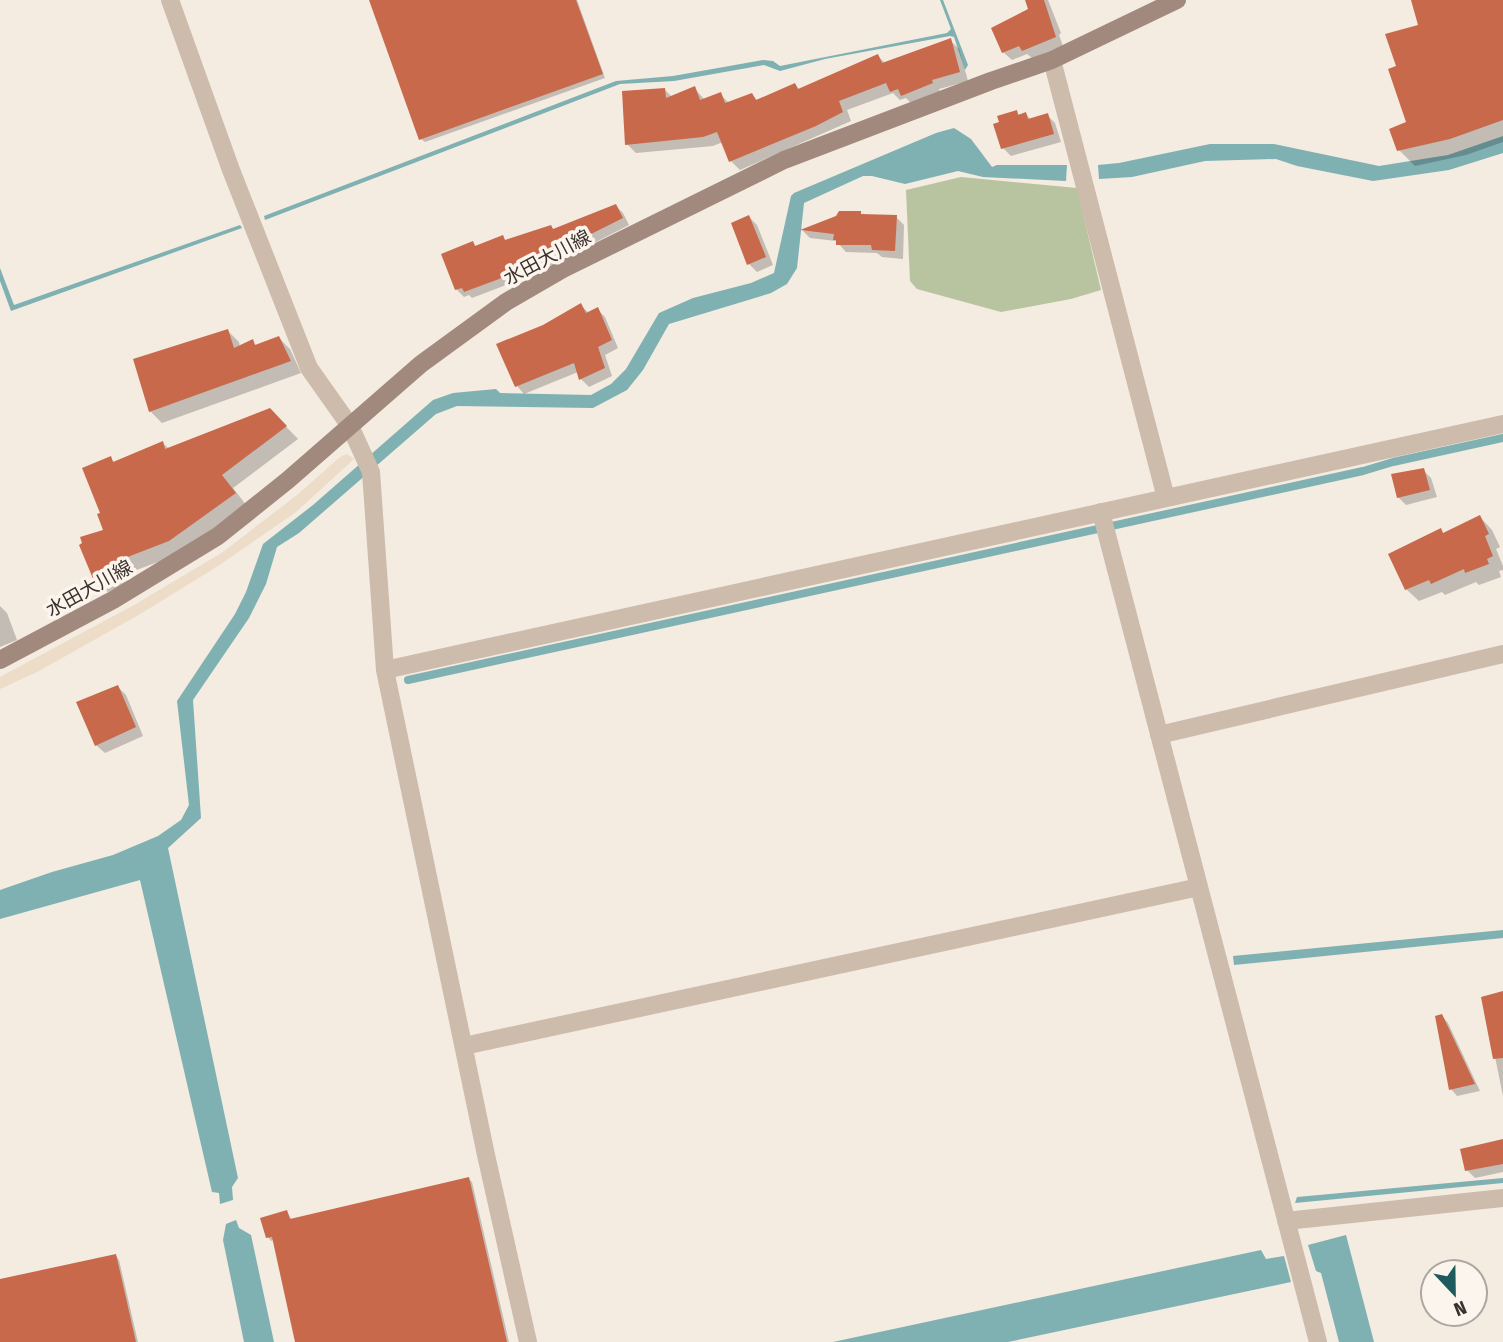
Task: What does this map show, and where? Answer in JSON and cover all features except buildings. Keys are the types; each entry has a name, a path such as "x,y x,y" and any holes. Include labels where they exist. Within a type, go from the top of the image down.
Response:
{"main road":[{"name":"水田大川線","path":"0,660 113,600 218,536 421,364 506,302 564,269 784,160 1052,60 1177,0"}],"street":[{"path":"170,0 231,170 309,368 350,426 368,465 384,670 528,1342"},
{"path":"1052,60 1166,498"},
{"path":"384,670 1503,424"},
{"path":"1101,512 1318,1342"},
{"path":"1159,735 1503,654"},
{"path":"464,1046 1199,887"},
{"path":"1286,1221 1503,1198"}],"green space":[{"path":"961,177 1077,188 1101,290 1071,299 1001,312 917,289 910,281 906,190"}],"shaded area":[{"path":"347,454 354,459 296,512 218,566 142,613 39,671 0,689 0,677 136,604 223,552"}],"water":[{"path":"940,0 943,0 968,65 965,70 954,37 950,36 825,59 780,71 764,65 674,81 620,84 265,220 264,216 616,81 673,76 763,60 773,61 780,66 947,33 951,29"},
{"path":"954,128 971,139 992,167 1067,165 1066,181 983,177 958,171 905,184 863,176 804,203 797,268 787,284 771,293 669,324 643,370 627,390 593,408 457,406 436,414 299,533 277,547 266,584 249,618 193,700 201,818 168,848 238,1178 232,1187 233,1200 220,1204 219,1193 212,1192 140,880 0,919 0,890 113,855 158,836 181,820 189,805 177,701 235,614 263,544 313,505 433,400 453,393 496,389 500,393 591,395 611,384 626,369 659,313 693,298 751,283 774,273 791,196 794,193 936,133"},
{"path":"1503,136 1503,153 1449,170 1373,181 1297,166 1276,159 1205,161 1132,177 1099,179 1098,165 1210,144 1274,144 1379,166 1448,155"},
{"path":"240,225 242,228 11,311 0,281 0,268 14,305"},
{"path":"1503,930 1503,938 1234,965 1233,956"},
{"path":"1503,1178 1503,1183 1295,1203 1297,1197"},
{"path":"236,1220 239,1228 251,1235 274,1342 244,1342 223,1240 226,1224"},
{"path":"1346,1235 1374,1342 1339,1342 1321,1273 1316,1271 1308,1245"},
{"path":"1261,1250 1266,1259 1284,1256 1291,1282 1008,1342 833,1342"}],"waterway":[{"path":"408,680 1503,438"}]}
